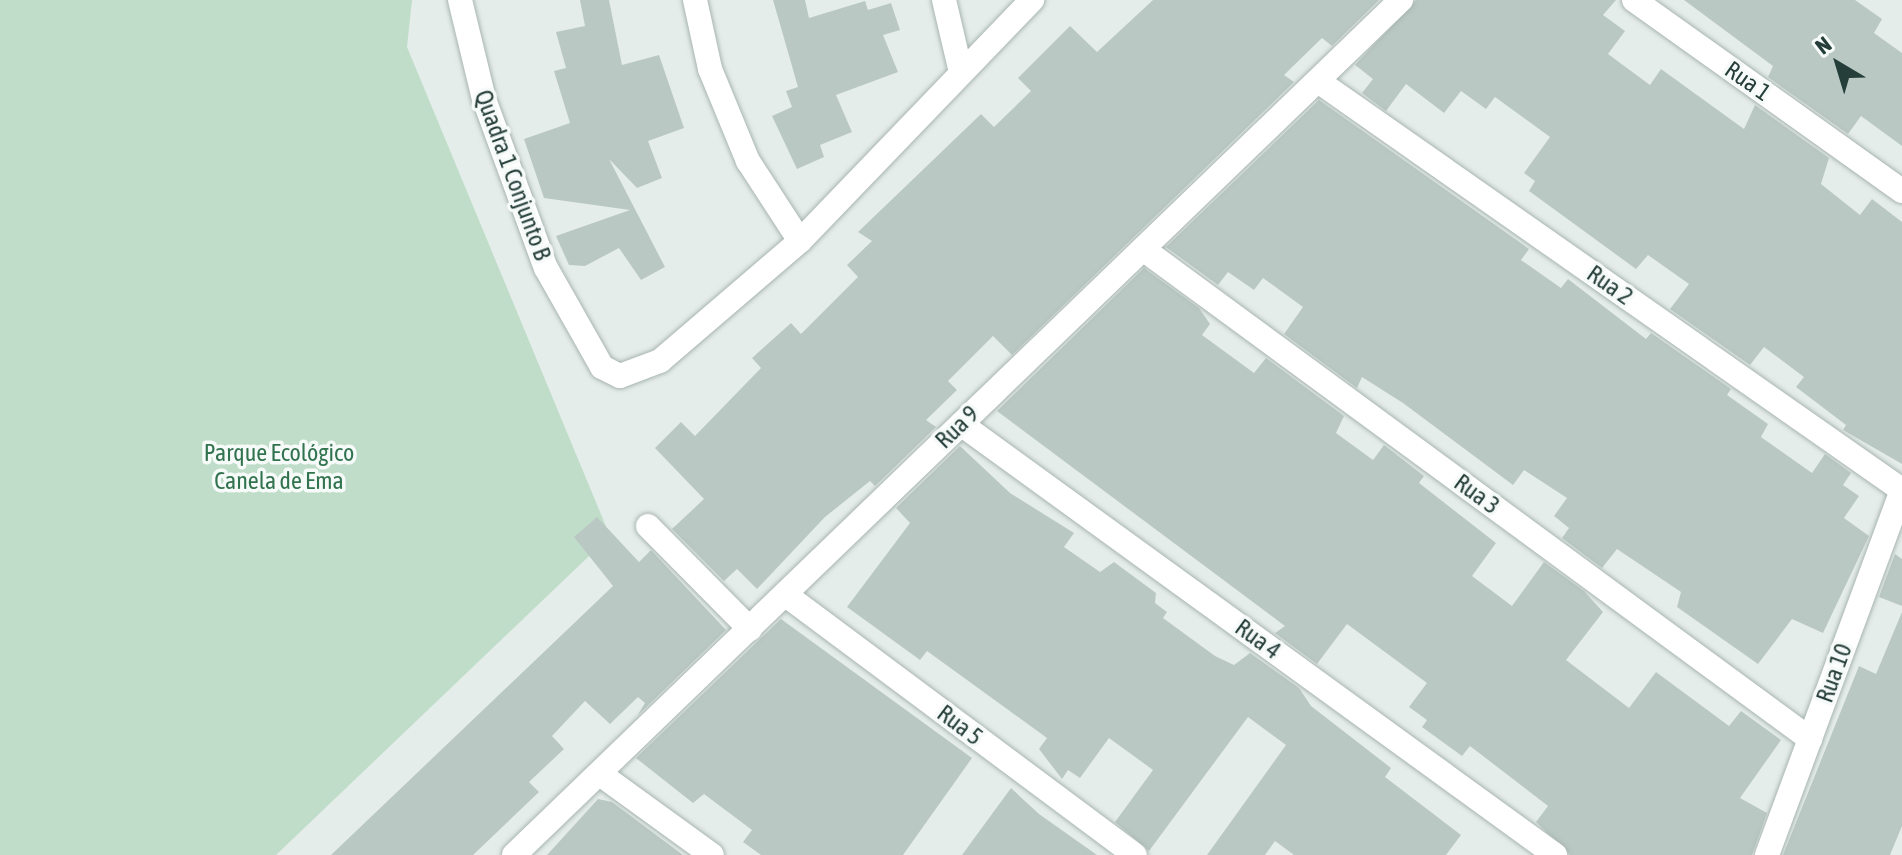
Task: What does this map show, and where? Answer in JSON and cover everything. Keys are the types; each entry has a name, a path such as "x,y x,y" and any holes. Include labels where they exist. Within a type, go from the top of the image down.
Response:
{"street":[{"name":"Quadra 1 Conjunto B","path":"460,0 484,99 536,240 586,343 602,367 620,376 640,372 800,241 960,68 1032,0"},
{"path":"695,0 710,69 748,161 800,241"},
{"path":"944,0 960,68"},
{"name":"Rua 9","path":"514,855 1401,0"},
{"name":"Rua 1","path":"1634,0 1902,191"},
{"name":"Rua 2","path":"1318,81 1902,491"},
{"name":"Rua 3","path":"1143,249 1810,739"},
{"name":"Rua 4","path":"961,424 1555,855"},
{"name":"Rua 10","path":"1767,855 1902,491"},
{"path":"648,526 750,629"},
{"name":"Rua 5","path":"786,595 1135,855"},
{"path":"600,774 712,855"}],"green space":[{"name":"Parque Ecológico Canela de Ema","path":"0,0 412,0 407,47 610,536 276,855 0,855"}],"building":[{"path":"580,0 609,0 622,65 659,55 684,128 648,141 662,178 637,188 609,159 665,267 641,280 619,248 585,266 569,265 556,236 630,210 544,198 524,139 570,123 554,71 566,68 556,32 585,26"},
{"path":"773,0 805,0 809,18 865,1 868,10 891,3 900,30 883,35 898,72 836,95 852,132 820,145 824,157 797,169 772,116 792,107 786,91 798,87"},
{"path":"1153,0 1379,0 1332,46 1322,38 1284,75 1294,82 1012,355 993,336 948,381 957,390 926,420 936,427 875,486 870,481 825,517 757,589 737,569 724,581 672,529 704,499 655,448 681,422 695,436 761,368 752,358 791,323 801,334 858,277 847,265 872,241 858,232 981,114 994,127 1031,91 1018,78 1070,26 1097,52"},
{"path":"1416,0 1616,0 1603,15 1625,31 1608,54 1650,85 1661,69 1744,129 1755,105 1829,158 1821,184 1860,215 1872,199 1902,222 1902,464 1843,430 1846,425 1796,387 1804,377 1764,347 1750,365 1670,309 1689,284 1648,255 1636,269 1529,191 1535,181 1524,173 1550,137 1495,97 1486,109 1461,91 1444,113 1406,84 1386,111 1362,93 1373,79 1355,65"},
{"path":"1684,0 1855,0 1882,19 1874,33 1902,53 1902,146 1861,116 1848,134 1768,77 1773,66"},
{"path":"1319,100 1529,249 1521,260 1561,288 1568,279 1646,339 1651,333 1731,389 1727,395 1768,424 1761,437 1812,473 1825,454 1851,473 1843,485 1859,496 1844,518 1869,536 1823,633 1792,619 1758,664 1677,607 1681,592 1617,549 1602,568 1562,538 1569,528 1554,516 1567,498 1524,470 1513,485 1403,403 1362,377 1357,388 1284,334 1303,307 1263,278 1254,290 1228,272 1218,285 1166,247"},
{"path":"1144,268 1199,308 1210,324 1202,335 1254,373 1266,358 1344,416 1336,433 1373,460 1384,445 1424,476 1419,483 1496,543 1472,576 1512,606 1544,562 1584,591 1603,612 1566,660 1629,708 1656,672 1729,726 1741,711 1781,740 1740,798 1767,813 1752,855 1570,855 1536,822 1548,806 1470,746 1462,756 1422,727 1427,720 1409,707 1427,683 1347,624 1317,664 1275,633 1285,626 997,411"},
{"path":"960,446 1010,493 1074,533 1064,547 1100,572 1114,562 1156,593 1155,603 1167,612 1163,618 1215,656 1234,665 1250,653 1299,688 1311,706 1391,768 1385,777 1461,835 1446,855 1294,855 1275,841 1265,855 1207,855 1286,745 1248,717 1149,851 1115,822 1153,770 1109,738 1080,778 1068,770 1062,779 1039,749 1047,738 927,651 920,660 847,607 910,523 896,508"},
{"path":"597,517 639,562 651,550 726,630 638,715 645,703 638,697 610,724 585,701 552,736 564,749 529,782 539,792 473,855 331,855 613,586 574,537"},
{"path":"1895,554 1902,559 1902,606 1879,597"},
{"path":"1902,612 1902,826 1890,855 1783,855 1859,666 1876,674"},
{"path":"781,619 972,758 903,855 761,855 743,842 752,830 704,794 693,803 636,758"},
{"path":"1011,788 1039,814 1097,855 962,855"},
{"path":"598,799 612,802 683,855 547,855"}]}
